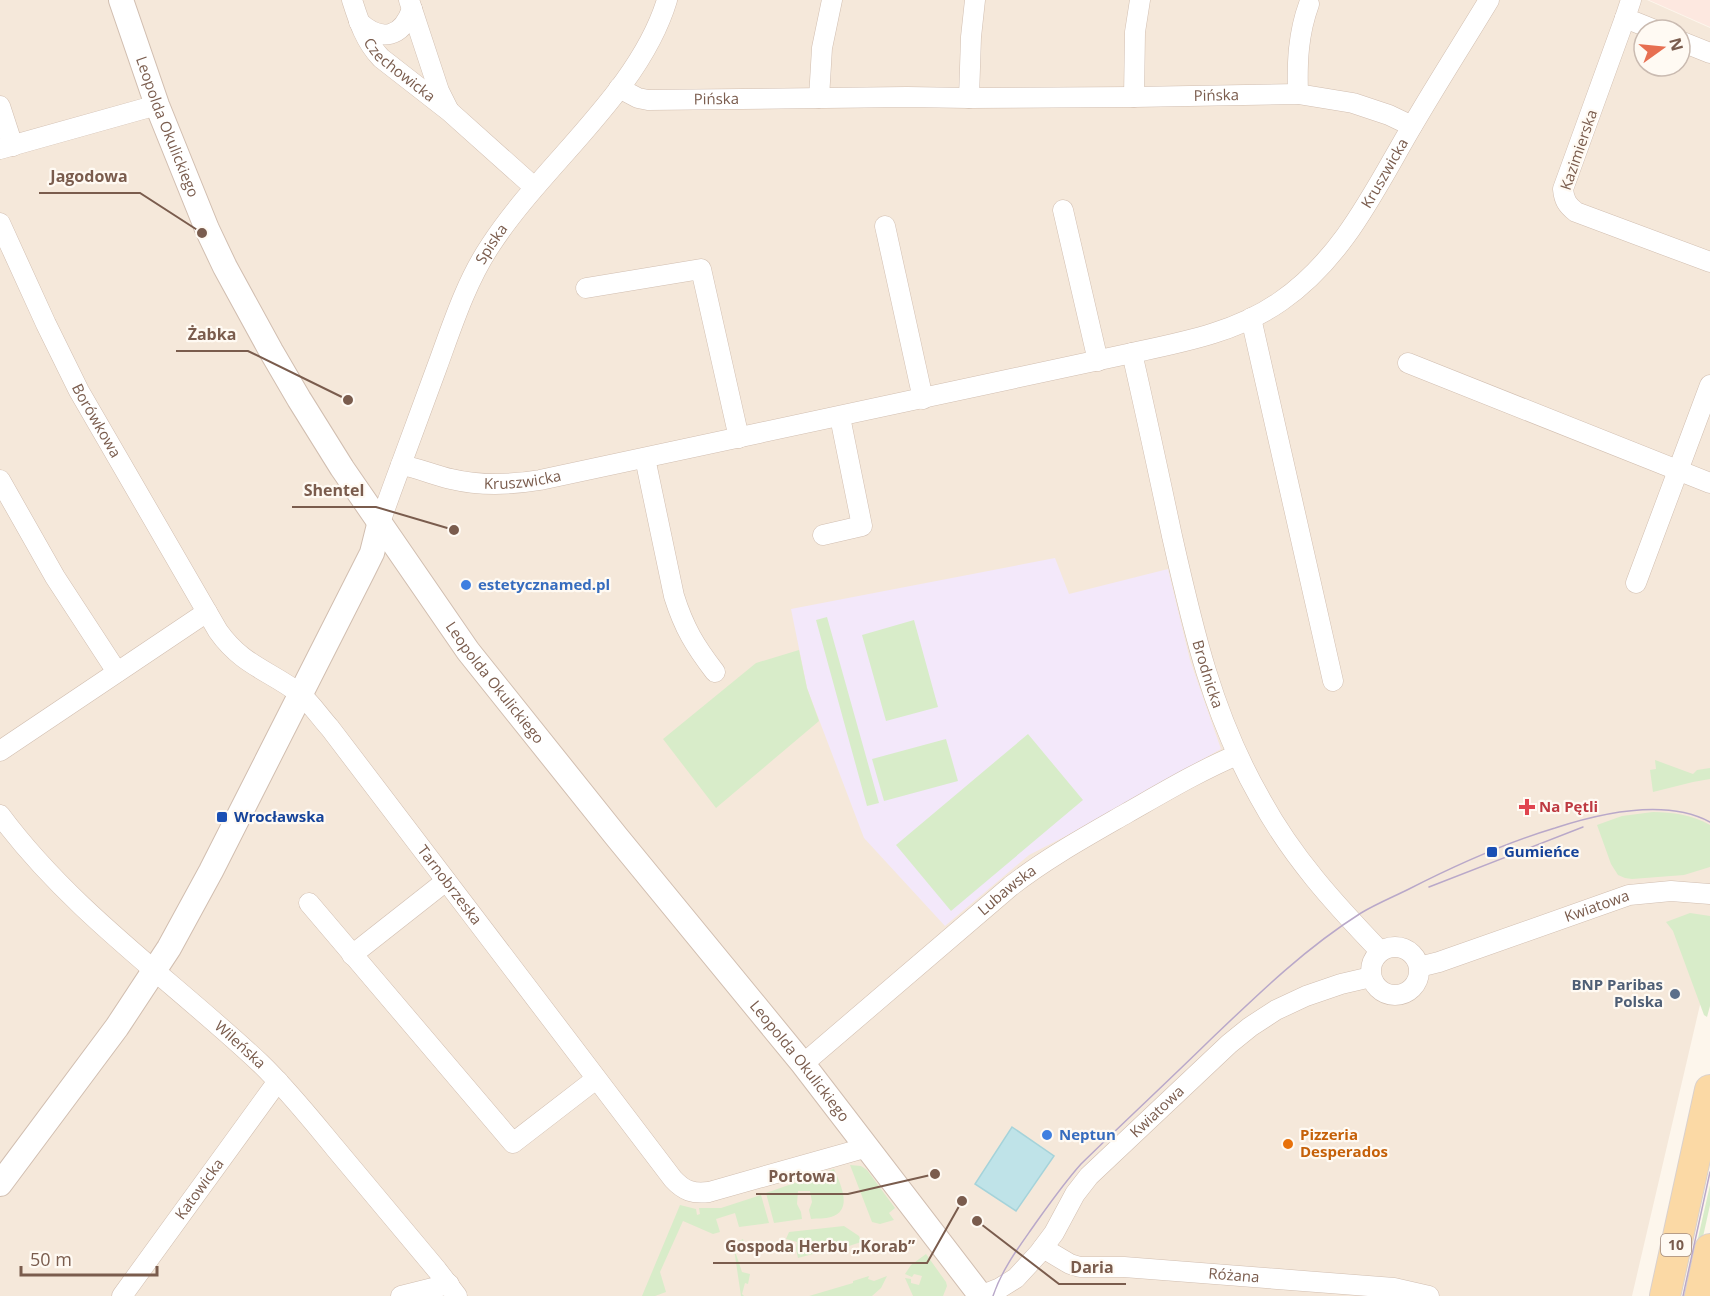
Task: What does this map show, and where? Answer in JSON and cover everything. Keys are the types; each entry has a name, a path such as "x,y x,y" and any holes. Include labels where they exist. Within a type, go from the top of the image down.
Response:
{"main road":[{"name":"10","path":"1665,1296 1710,1090"},
{"name":"10","path":"1700,1296 1710,1249"}],"street":[{"name":"Leopolda Okulickiego","path":"121,0 157,105 207,229 304,409 379,525 452,629 522,720 803,1064 981,1296"},
{"name":"Czechowicka","path":"352,0 359,22 372,48 381,58 449,111 534,187"},
{"name":"Spiska","path":"379,525 453,326 476,272 500,230 534,187 600,112 642,57 654,35 667,0"},
{"path":"819,98 822,48 832,0"},
{"path":"969,98 975,0"},
{"path":"1134,97 1136,32 1140,0"},
{"name":"Kruszwicka","path":"401,465 475,484 540,480 1098,361 1207,336 1251,318 1294,291 1337,248 1365,208 1489,0"},
{"name":"Czechowicka","path":"359,22 375,34 394,33 408,20 411,4"},
{"name":"Czechowicka","path":"411,4 439,91 449,111"},
{"path":"1298,94 1299,46 1309,4"},
{"name":"Kazimierska","path":"1628,9 1563,189 1564,198 1576,213 1710,262"},
{"path":"1692,46 1710,53"},
{"name":"Pińska","path":"619,88 638,98 648,100 1298,94 1353,103 1389,115 1412,126"},
{"path":"0,106 7,147 157,105"},
{"path":"1063,210 1098,361"},
{"name":"Borówkowa","path":"0,223 79,391 222,638 236,653 300,694"},
{"path":"885,226 923,399"},
{"path":"586,288 701,269 739,438"},
{"path":"1251,318 1333,681"},
{"name":"Brodnicka","path":"1132,353 1195,635 1227,732 1260,800 1296,855 1332,901 1380,951"},
{"path":"1408,363 1710,483"},
{"path":"1636,583 1710,385"},
{"path":"823,535 862,526 840,417"},
{"path":"645,458 679,612 694,644 715,672"},
{"path":"0,480 55,577 117,672"},
{"path":"0,1184 117,1028 185,920 372,553 379,525"},
{"path":"0,751 207,612"},
{"name":"Tarnobrzeska","path":"300,694 346,749 663,1168 681,1187 690,1192 700,1193 722,1189 868,1147"},
{"name":"Lubawska","path":"803,1064 1034,868 1178,784 1238,755"},
{"name":"Wileńska","path":"0,815 58,884 102,926 197,1005 278,1081 453,1290"},
{"path":"352,956 446,881"},
{"name":"Kwiatowa","path":"1419,967 1629,895 1671,891 1710,894"},
{"path":"309,903 513,1143 596,1079"},
{"path":"1390,947 1405,948 1414,955 1419,967 1416,984 1411,990 1400,995 1382,992 1371,977 1372,961 1380,951 1390,947"},
{"name":"Kwiatowa","path":"981,1296 1016,1278 1054,1233 1075,1194 1089,1176 1236,1038 1269,1014 1294,1001 1323,989 1371,977"},
{"name":"Katowicka","path":"122,1296 278,1081"},
{"name":"Różana","path":"1043,1248 1071,1264 1083,1267 1124,1267 1429,1296"},
{"path":"401,1296 453,1290"}],"shaded area":[{"path":"0,0 1647,0 1688,18 1632,18 1632,78 1692,78 1692,20 1710,28 1710,962 1632,1296 0,1296"},
{"path":"1649,0 1710,0 1710,27"},
{"path":"1055,558 1069,594 1168,569 1190,660 1221,749 1029,855 945,926 864,838 807,688 791,609"}],"green space":[{"path":"827,617 879,803 867,806 816,620"},
{"path":"914,620 938,707 886,721 862,635"},
{"path":"799,650 807,688 819,721 716,808 663,739 756,663"},
{"path":"1028,734 1083,800 951,911 896,845"},
{"path":"946,739 958,781 884,801 872,759"},
{"path":"1655,760 1693,774 1697,770 1710,768 1710,779 1653,792 1650,770 1656,769"},
{"path":"1653,812 1682,815 1710,825 1710,867 1684,875 1632,879 1618,875 1611,864 1597,825 1622,816"},
{"path":"1690,913 1710,916 1710,1006 1707,1017 1704,1015 1673,931 1666,922"},
{"path":"850,1165 861,1166 867,1170 895,1208 889,1213 894,1220 880,1224 872,1222"},
{"path":"834,1169 844,1202 838,1214 829,1218 811,1219 810,1191 798,1191 797,1204 802,1219 774,1223 766,1193"},
{"path":"1710,1185 1710,1205 1690,1296 1685,1296"},
{"path":"761,1195 769,1223 739,1227 735,1213 716,1219 720,1232 713,1234 683,1221 660,1272 666,1292 655,1296 642,1296 680,1205 696,1209 697,1215 700,1214 699,1208 721,1208"},
{"path":"844,1226 859,1236 861,1242 798,1258 797,1242 786,1239 789,1232"},
{"path":"743,1239 744,1243 735,1251 742,1272 750,1274 748,1284 745,1283 742,1294 744,1296 741,1296 734,1249"},
{"path":"926,1254 946,1282 947,1286 943,1296 913,1296 905,1278 919,1285 922,1276 914,1274 912,1277 905,1274 911,1265"},
{"path":"869,1276 868,1279 874,1281 887,1276 881,1288 872,1296 809,1296 853,1283 853,1281"}],"water":[{"path":"1012,1127 1054,1156 1016,1211 975,1184"}],"tram line":[{"path":"993,1296 1006,1267 1017,1250 1057,1193 1081,1164 1262,990 1320,942 1361,913 1481,855 1518,840 1592,817 1653,809 1692,815 1710,822"},
{"path":"1429,887 1583,827"},
{"path":"1683,1296 1710,1172"}],"place":[{"name":"Jagodowa","path":"202,233"},
{"name":"Żabka","path":"348,400"},
{"name":"Shentel","path":"454,530"},
{"name":"estetycznamed.pl","path":"466,585"},
{"name":"Na Pętli","path":"1527,807"},
{"name":"Wrocławska","path":"222,817"},
{"name":"Gumieńce","path":"1492,852"},
{"name":"BNP Paribas Polska","path":"1675,994"},
{"name":"Neptun","path":"1047,1135"},
{"name":"Pizzeria Desperados","path":"1288,1144"},
{"name":"Portowa","path":"935,1174"},
{"name":"Gospoda Herbu „Korab”","path":"962,1201"},
{"name":"Daria","path":"977,1221"}]}
